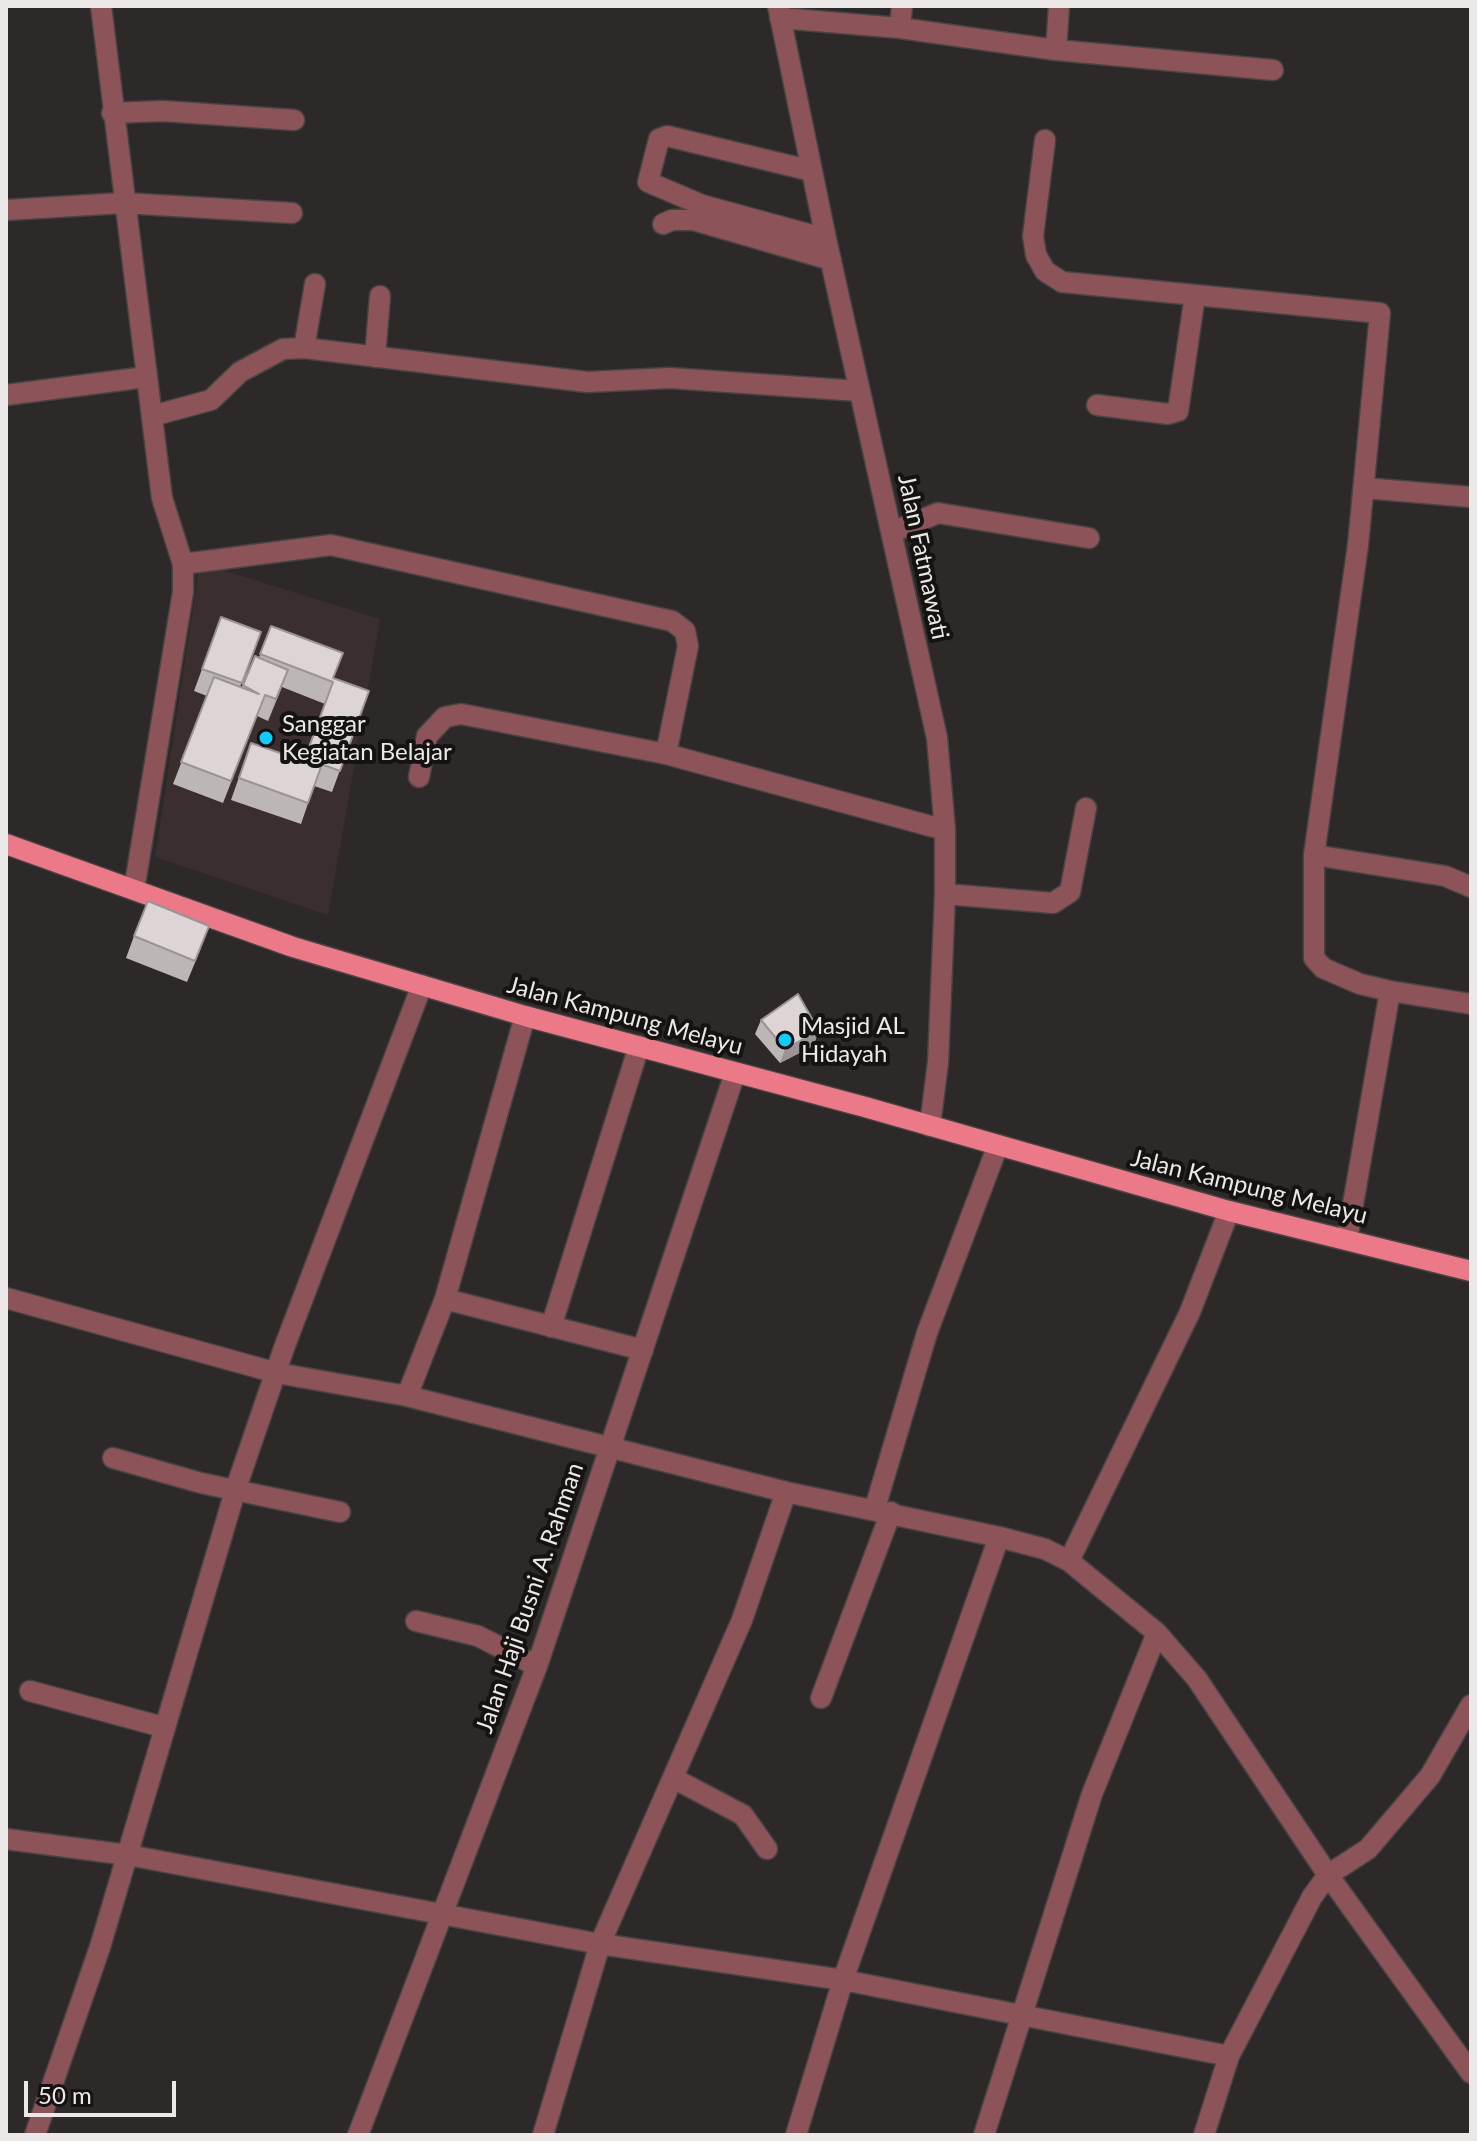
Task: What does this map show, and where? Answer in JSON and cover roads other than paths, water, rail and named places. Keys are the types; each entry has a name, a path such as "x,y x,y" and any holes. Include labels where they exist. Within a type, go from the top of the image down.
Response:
{"main road":[{"name":"Jalan Kampung Melayu","path":"6,844 293,947 525,1016 1229,1211 1471,1271"}],"street":[{"path":"101,6 123,203 162,498 183,564 183,592 134,890"},
{"path":"900,28 902,6"},
{"path":"1056,50 1059,6"},
{"path":"779,12 1056,50 1273,70"},
{"name":"Jalan Fatmawati","path":"779,12 859,391 937,738 945,830 945,894 938,1062 930,1126"},
{"path":"112,113 163,111 294,120"},
{"path":"812,171 667,136 659,139 648,182 702,205 826,239"},
{"path":"1045,140 1033,236 1036,255 1045,271 1062,282 1380,313 1364,488 1314,855 1314,958 1323,968 1360,984 1471,1004"},
{"path":"6,210 123,203 292,213"},
{"path":"663,224 672,220 693,220 831,260"},
{"path":"304,348 315,284"},
{"path":"1097,405 1168,414 1178,411 1195,295"},
{"path":"375,357 380,296"},
{"path":"152,416 211,400 255,362 283,349 304,348 587,382 670,378 859,391"},
{"path":"6,395 146,377"},
{"path":"1364,488 1471,497"},
{"path":"892,532 938,513 1089,538"},
{"path":"183,564 331,545 672,621 685,631 688,646 666,754"},
{"path":"419,777 427,736 445,717 461,714 666,754 945,830"},
{"path":"945,894 1053,903 1070,892 1086,808"},
{"path":"1314,855 1445,876 1471,887"},
{"path":"35,2135 128,1855 163,1727 236,1488 422,985"},
{"path":"1347,1239 1390,991"},
{"path":"407,1396 445,1299 525,1016"},
{"path":"551,1327 639,1046"},
{"name":"Jalan Haji Busni A. Rahman","path":"358,2135 537,1666 735,1073"},
{"path":"821,1698 883,1510 930,1322 998,1145"},
{"path":"1069,1561 1190,1312 1229,1211"},
{"path":"6,1298 277,1373 407,1396 786,1492 883,1510 999,1537 1045,1549 1069,1561 1157,1633 1197,1679 1328,1875 1471,2073"},
{"path":"445,1299 643,1350"},
{"path":"113,1458 201,1483 340,1512"},
{"path":"543,2135 600,1944 742,1620 786,1492"},
{"path":"796,2135 843,1980 999,1537"},
{"path":"416,1621 478,1636 537,1666"},
{"path":"984,2135 1096,1782 1157,1633"},
{"path":"30,1691 163,1727"},
{"path":"1204,2135 1229,2056 1312,1897 1328,1875 1368,1849 1404,1808 1430,1776 1471,1705"},
{"path":"673,1778 743,1815 767,1849"},
{"path":"6,1839 128,1855 600,1944 843,1980 1229,2056"}],"place":[{"name":"Sanggar Kegiatan Belajar","path":"266,738"},
{"name":"Masjid AL Hidayah","path":"785,1040"}]}
